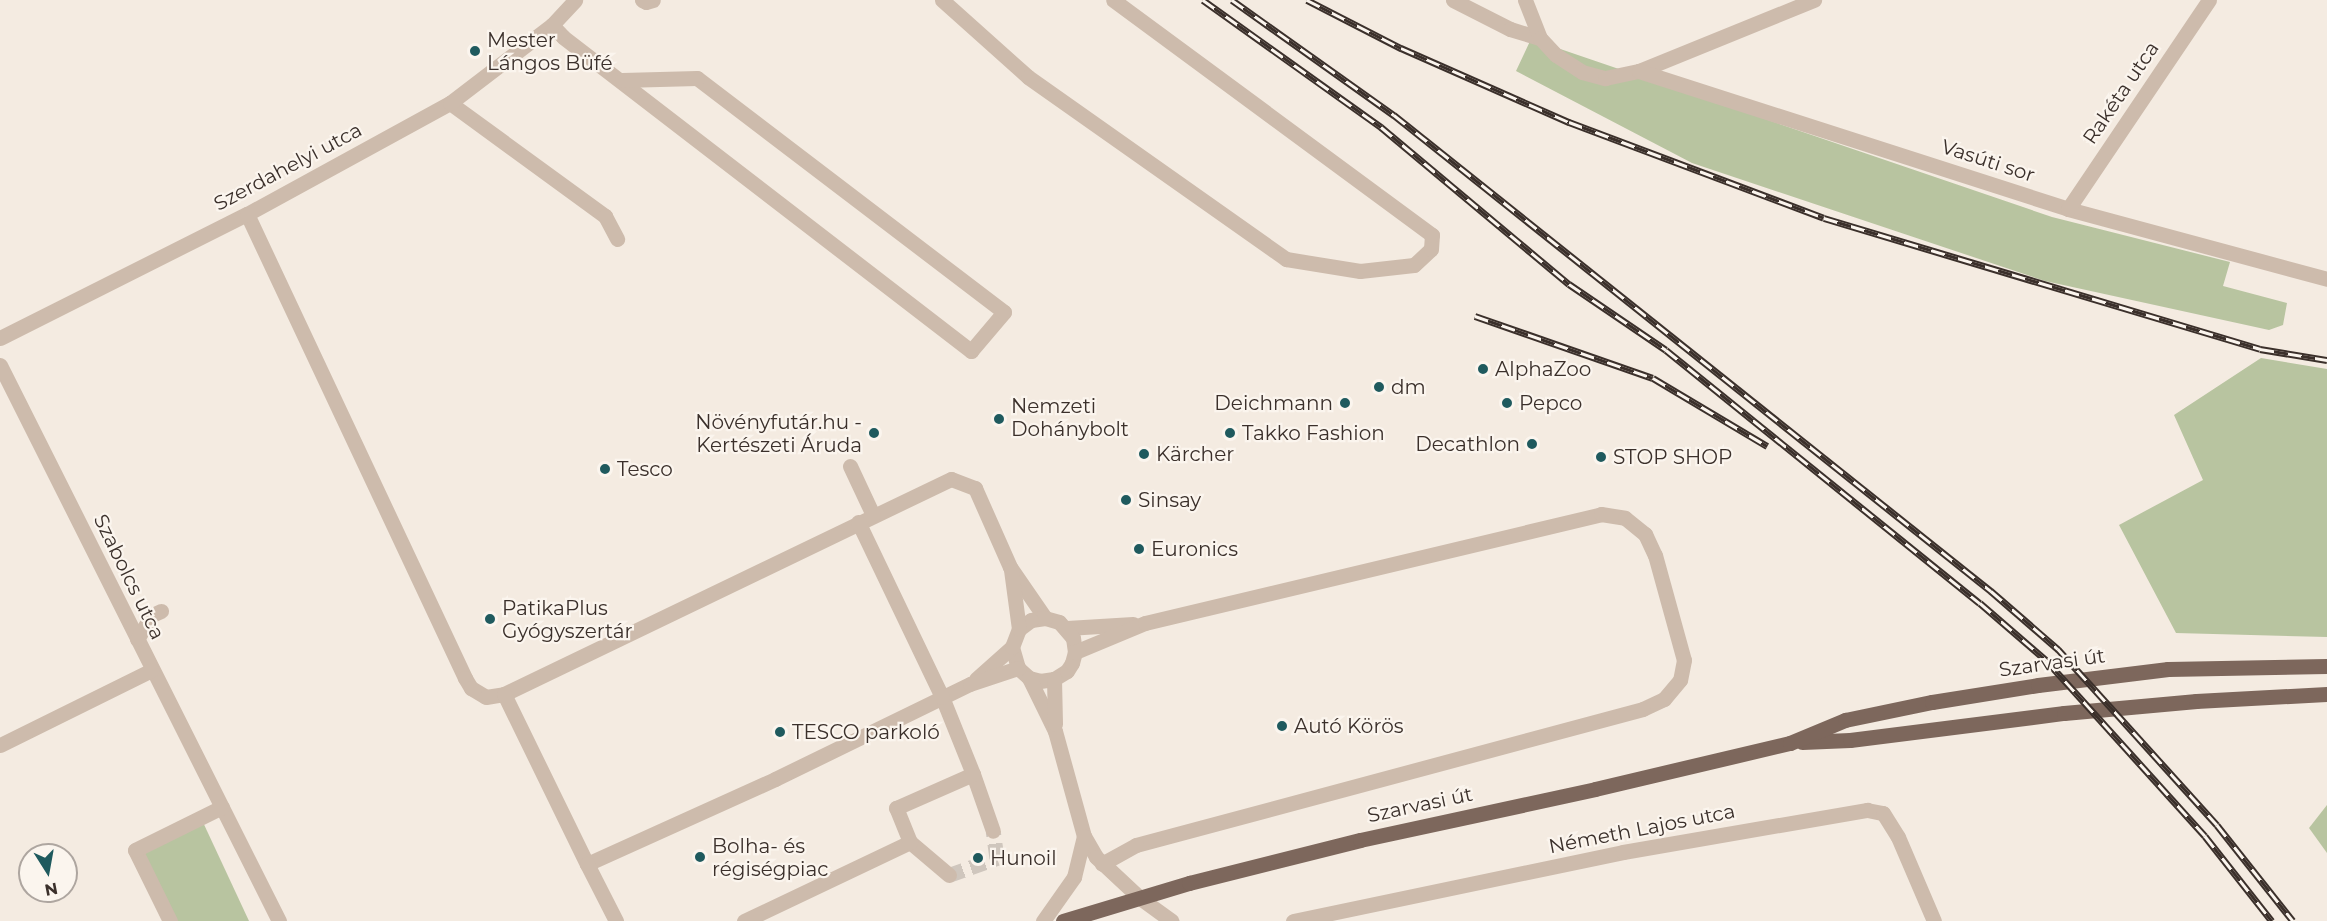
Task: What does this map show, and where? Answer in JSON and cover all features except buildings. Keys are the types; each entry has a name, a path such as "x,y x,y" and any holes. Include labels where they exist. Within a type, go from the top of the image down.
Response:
{"main road":[{"name":"Szarvasi út","path":"1790,743 1845,720 2038,685 2168,669 2327,666"},
{"name":"Szarvasi út","path":"1063,921 1189,883 1360,840 1790,743 1850,740 2064,713 2196,701 2327,694"}],"street":[{"name":"Szerdahelyi utca","path":"0,338 247,214 450,103 552,25 575,0"},
{"path":"642,0 646,2 653,0"},
{"path":"942,0 1028,77 1286,259 1360,271 1414,265 1431,249 1432,235 1113,0"},
{"path":"1453,0 1510,29 1540,38"},
{"path":"1526,0 1540,38 1556,55 1582,72 1605,78 1639,71 1814,0"},
{"name":"Rakéta utca","path":"2068,209 2209,0"},
{"path":"552,25 622,80 971,351 1004,312 697,78 622,80"},
{"name":"Vasúti sor","path":"1639,71 2068,209 2327,279"},
{"path":"450,103 605,216 616,239"},
{"path":"247,214 465,678 471,688 486,697 504,694 951,479 975,488 1010,567 1045,618"},
{"name":"Szabolcs utca","path":"0,365 279,921"},
{"path":"850,466 873,515"},
{"path":"1075,652 1145,623 1601,514 1625,518 1645,534 1655,555 1684,660 1680,680 1675,686 1664,699 1643,709 1136,845 1102,864"},
{"path":"858,522 942,697 993,831"},
{"path":"970,684 1011,648 1018,629 1010,567"},
{"path":"137,639 152,615 161,611"},
{"path":"587,864 775,779 970,684 1024,673 1040,681 1054,679 1067,670 1075,652 1073,638 1067,628 1059,622 1045,618 1031,620 1018,629"},
{"path":"1067,628 1145,623"},
{"path":"1011,648 1055,731 1084,836 1102,864 1140,898 1172,921"},
{"path":"0,745 152,670"},
{"path":"1054,679 1055,731"},
{"path":"504,694 616,921"},
{"path":"949,875 910,842 896,808 973,774"},
{"path":"170,921 135,850 222,807"},
{"name":"Németh Lajos utca","path":"1293,921 1623,852 1867,810 1883,813 1898,837 1934,921"},
{"path":"1043,921 1074,877 1084,836"},
{"path":"744,921 910,842"}],"green space":[{"path":"1531,39 2052,217 2230,262 2223,286 2287,303 2283,325 2269,330 2045,281 1692,163 1516,71"},
{"path":"2261,358 2327,369 2327,637 2176,633 2119,525 2203,480 2174,415"},
{"path":"2327,805 2327,853 2309,828"},
{"path":"201,818 249,921 169,921 135,850"}],"tunnel":[{"path":"949,875 997,858 993,831"}],"railway":[{"path":"1203,0 1381,127 1569,284 1666,350 1980,603 2046,660 2205,836 2272,921"},
{"path":"1232,0 1394,115 1991,591 2058,649 2217,825 2293,921"},
{"path":"1307,0 1401,48 1569,122 1824,218 2260,349 2327,360"},
{"path":"1475,316 1653,378 1767,446"}],"place":[{"name":"Mester Lángos Büfé","path":"475,51"},
{"name":"AlphaZoo","path":"1483,369"},
{"name":"dm","path":"1379,387"},
{"name":"Deichmann","path":"1345,403"},
{"name":"Pepco","path":"1507,403"},
{"name":"Nemzeti Dohánybolt","path":"999,419"},
{"name":"Növényfutár.hu - Kertészeti Áruda","path":"874,433"},
{"name":"Takko Fashion","path":"1230,433"},
{"name":"Decathlon","path":"1532,444"},
{"name":"Kärcher","path":"1144,454"},
{"name":"STOP SHOP","path":"1601,457"},
{"name":"Tesco","path":"605,469"},
{"name":"Sinsay","path":"1126,500"},
{"name":"Euronics","path":"1139,549"},
{"name":"PatikaPlus Gyógyszertár","path":"490,619"},
{"name":"Autó Körös","path":"1282,726"},
{"name":"TESCO parkoló","path":"780,732"},
{"name":"Bolha- és régiségpiac","path":"700,857"},
{"name":"Hunoil","path":"978,858"}]}
